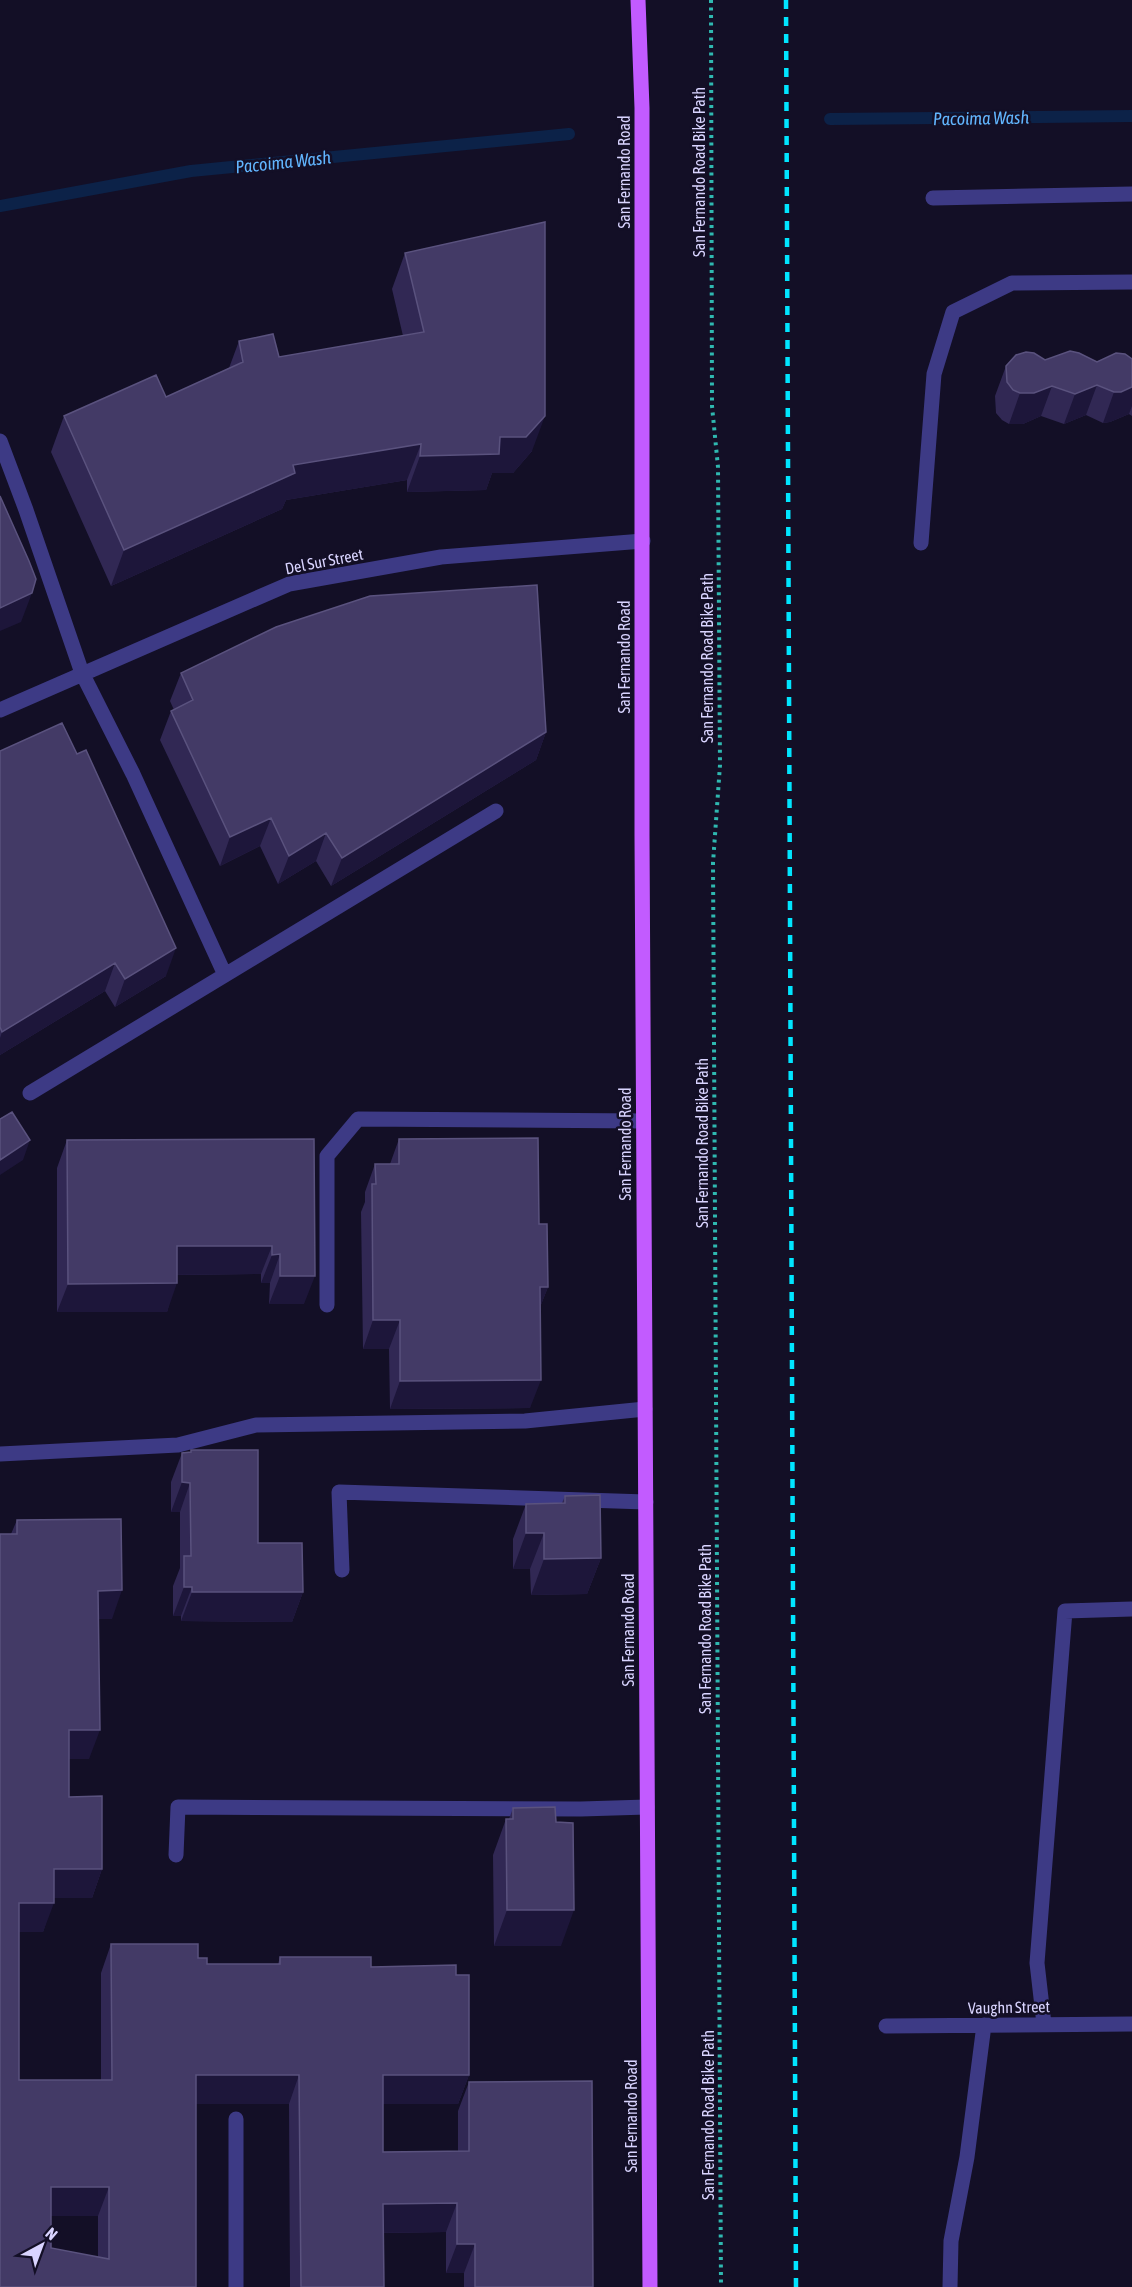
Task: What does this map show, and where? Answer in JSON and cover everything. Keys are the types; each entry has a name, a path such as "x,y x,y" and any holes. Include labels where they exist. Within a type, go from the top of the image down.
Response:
{"main road":[{"name":"San Fernando Road","path":"639,0 642,108 643,1121 650,2287"}],"street":[{"path":"933,198 1132,194"},
{"path":"921,543 934,374 953,312 1012,283 1132,282"},
{"path":"0,441 82,673 133,774 225,975"},
{"name":"Del Sur Street","path":"0,710 290,584 441,557 643,541"},
{"path":"30,1093 496,811"},
{"path":"327,1305 327,1156 358,1119 643,1121"},
{"path":"0,1454 178,1445 256,1425 525,1421 645,1408"},
{"path":"342,1569 339,1492 646,1502"},
{"path":"1044,2024 1037,1963 1065,1611 1132,1609"},
{"path":"176,1855 178,1807 581,1809 647,1807"},
{"name":"Vaughn Street","path":"886,2025 1132,2024"},
{"path":"951,2287 951,2241 967,2157 984,2025"},
{"path":"236,2119 236,2287"}],"path":[{"name":"San Fernando Road Bike Path","path":"711,0 712,406 718,467 720,765 713,863 721,2287"}],"building":[{"path":"545,222 545,416 526,437 500,437 499,454 420,456 421,444 293,465 295,473 124,550 64,416 156,375 166,397 243,362 239,341 273,334 279,357 424,332 405,253"},
{"path":"1070,351 1097,362 1116,353 1125,354 1132,359 1132,387 1121,392 1114,392 1097,385 1075,394 1052,386 1034,393 1020,393 1013,390 1007,382 1006,366 1016,355 1026,352 1034,353 1045,360"},
{"path":"0,496 36,579 32,593 0,608"},
{"path":"537,585 546,732 342,858 326,833 289,856 271,818 230,837 171,711 193,700 181,673 276,627 370,596"},
{"path":"62,723 77,754 86,750 176,948 125,979 115,963 2,1032 0,1027 0,751"},
{"path":"12,1112 30,1140 0,1160 0,1119"},
{"path":"538,1138 539,1224 547,1224 548,1287 540,1287 541,1380 400,1381 400,1320 373,1320 372,1184 376,1184 375,1164 399,1164 399,1139"},
{"path":"314,1139 315,1276 280,1276 280,1254 272,1255 272,1246 177,1246 177,1283 68,1284 67,1140"},
{"path":"191,1450 258,1450 258,1543 302,1543 303,1592 192,1592 192,1587 184,1587 184,1556 191,1556 190,1483 182,1482 182,1453 191,1452"},
{"path":"600,1495 601,1558 544,1559 544,1533 526,1533 526,1504 565,1503 565,1496"},
{"path":"121,1519 122,1590 98,1591 100,1730 69,1730 69,1797 102,1796 102,1869 54,1869 54,1903 19,1903 19,2080 112,2080 111,1944 198,1944 198,1958 207,1958 207,1964 280,1964 280,1957 371,1957 371,1967 456,1965 456,1975 469,1975 469,2075 383,2075 383,2152 469,2151 469,2082 592,2081 593,2287 475,2287 475,2244 457,2244 457,2203 383,2204 384,2287 301,2287 299,2075 196,2075 196,2287 0,2287 0,1534 17,1534 17,1520","holes":["51,2187 109,2187 109,2259 51,2248"]},
{"path":"555,1807 556,1822 573,1823 574,1910 507,1910 506,1819 513,1819 513,1808"}],"waterway":[{"name":"Pacoima Wash","path":"830,119 1132,116"},
{"name":"Pacoima Wash","path":"0,206 191,171 569,134"}],"railway":[{"path":"786,0 796,2287"}]}
